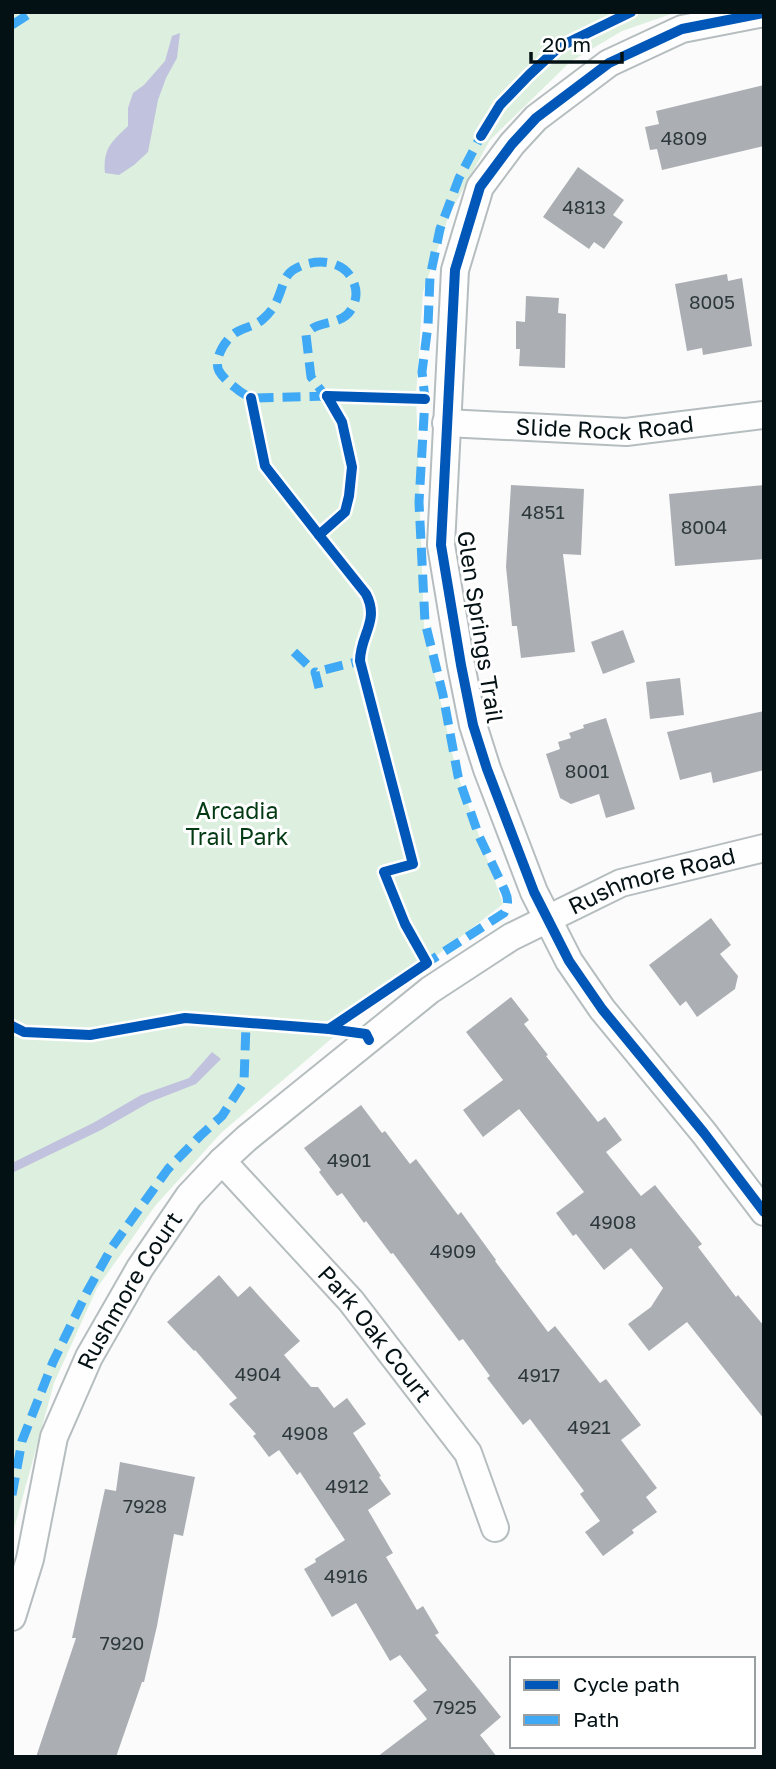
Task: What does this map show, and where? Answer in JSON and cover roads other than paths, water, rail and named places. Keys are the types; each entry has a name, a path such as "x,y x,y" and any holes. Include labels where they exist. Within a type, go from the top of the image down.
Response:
{"street":[{"name":"Glen Springs Trail","path":"764,13 682,29 609,63 536,117 480,187 455,270 441,545 473,725 534,892 569,961 602,1009 704,1133 764,1212"},
{"name":"Slide Rock Road","path":"446,424 626,432 764,415"},
{"name":"Rushmore Road","path":"369,1040 430,990 511,937 621,883 764,848"},
{"name":"Rushmore Court","path":"12,1617 30,1559 54,1437 89,1357 140,1268 189,1196 222,1161 369,1040"},
{"name":"Park Oak Court","path":"222,1161 351,1301 468,1453 495,1528"}],"water":[{"path":"180,33 177,58 158,100 148,152 119,175 105,173 105,158 109,146 128,126 128,108 133,93 144,85 165,61 172,36"},
{"path":"212,1052 221,1059 196,1084 150,1102 101,1130 12,1173 12,1163 93,1123 141,1095 189,1078"}],"park label":[{"name":"Arcadia Trail Park","path":"237,824"}]}
